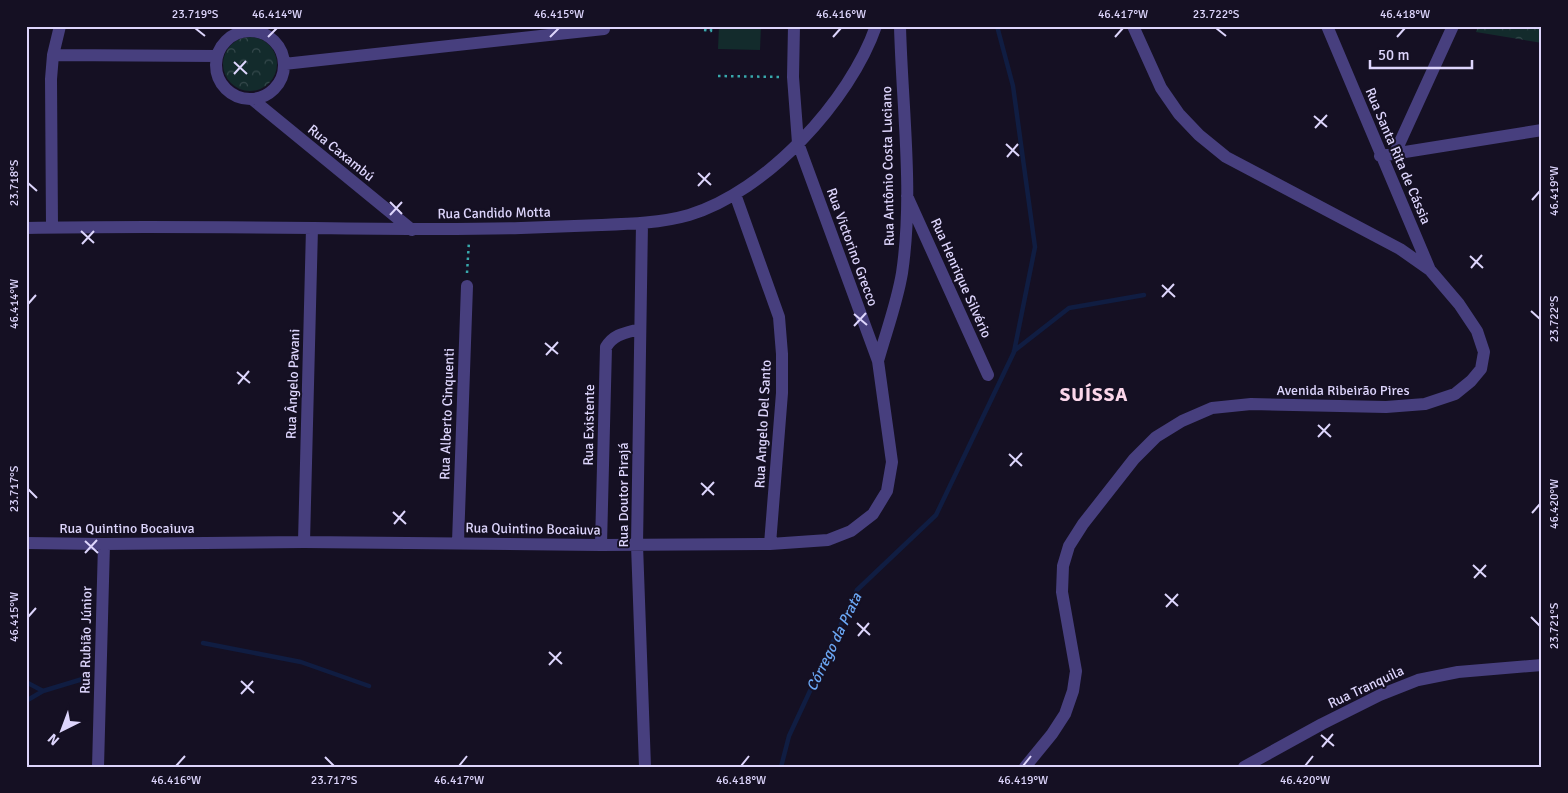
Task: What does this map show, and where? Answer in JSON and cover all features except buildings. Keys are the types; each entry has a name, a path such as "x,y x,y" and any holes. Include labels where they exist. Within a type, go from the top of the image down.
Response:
{"street":[{"path":"52,227 51,79 53,56 60,26"},
{"name":"Rua Victorino Grecco","path":"794,26 793,77 798,143 878,361"},
{"name":"Rua Candido Motta","path":"26,228 469,230 642,223 688,215 735,194 766,172 798,143 829,109 851,77 870,43 876,26"},
{"name":"Rua Antônio Costa Luciano","path":"878,361 902,275 906,238 905,131 900,26"},
{"name":"Avenida Ribeirão Pires","path":"1025,767 1066,714 1073,691 1076,671 1062,592 1063,566 1069,546 1083,524 1134,459 1156,437 1182,421 1212,408 1251,404 1386,407 1425,404 1455,394 1471,381 1480,369 1484,352 1477,331 1459,304 1430,270 1400,249 1226,157 1200,135 1179,114 1161,88 1132,26"},
{"name":"Rua Santa Rita de Cássia","path":"1326,26 1430,270"},
{"path":"1395,153 1453,26"},
{"path":"284,64 604,29"},
{"path":"240,30 259,32 269,36 277,44 282,53 284,64 281,79 272,92 252,99 236,96 224,86 217,72 217,56 225,42 240,30"},
{"path":"53,56 217,56"},
{"name":"Rua Caxambú","path":"252,99 412,230"},
{"path":"1380,156 1542,130"},
{"name":"Rua Angelo Del Santo","path":"735,194 779,317 782,344 782,393 770,544"},
{"name":"Rua Henrique Silvério","path":"906,194 988,375"},
{"name":"Rua Doutor Pirajá","path":"642,223 638,545 645,767"},
{"name":"Rua Ângelo Pavani","path":"304,542 312,228"},
{"name":"Rua Alberto Cinquenti","path":"458,542 467,286"},
{"name":"Rua Existente","path":"601,545 606,347 610,340 617,335 640,329"},
{"name":"Rua Quintino Bocaiuva","path":"26,543 458,542 638,545 770,544 828,540 852,531 873,514 886,490 892,462 878,361"},
{"name":"Rua Rubião Júnior","path":"98,767 104,544"},
{"name":"Rua Tranquila","path":"1244,767 1372,699 1418,680 1458,672 1542,665"}],"path":[{"path":"704,30 711,31 711,26"},
{"path":"718,76 793,77"},
{"path":"467,286 469,230"}],"green space":[{"path":"719,26 761,26 760,50 718,49"},
{"path":"1478,26 1542,26 1542,43 1476,32"},
{"path":"245,37 255,37 265,41 273,49 277,64 273,79 265,87 255,91 245,91 235,87 227,79 223,69 223,59 227,49 235,41"}],"waterway":[{"name":"Córrego da Prata","path":"781,767 789,736 857,590 936,515 1014,352 1035,247 1013,86 997,26"},
{"name":"Córrego da Prata","path":"1014,351 1069,308 1144,295"},
{"path":"203,643 301,662 369,686"},
{"path":"26,701 43,691 86,678"},
{"path":"26,682 43,691"}],"district":[{"name":"SUÍSSA","path":"1094,395"}]}
